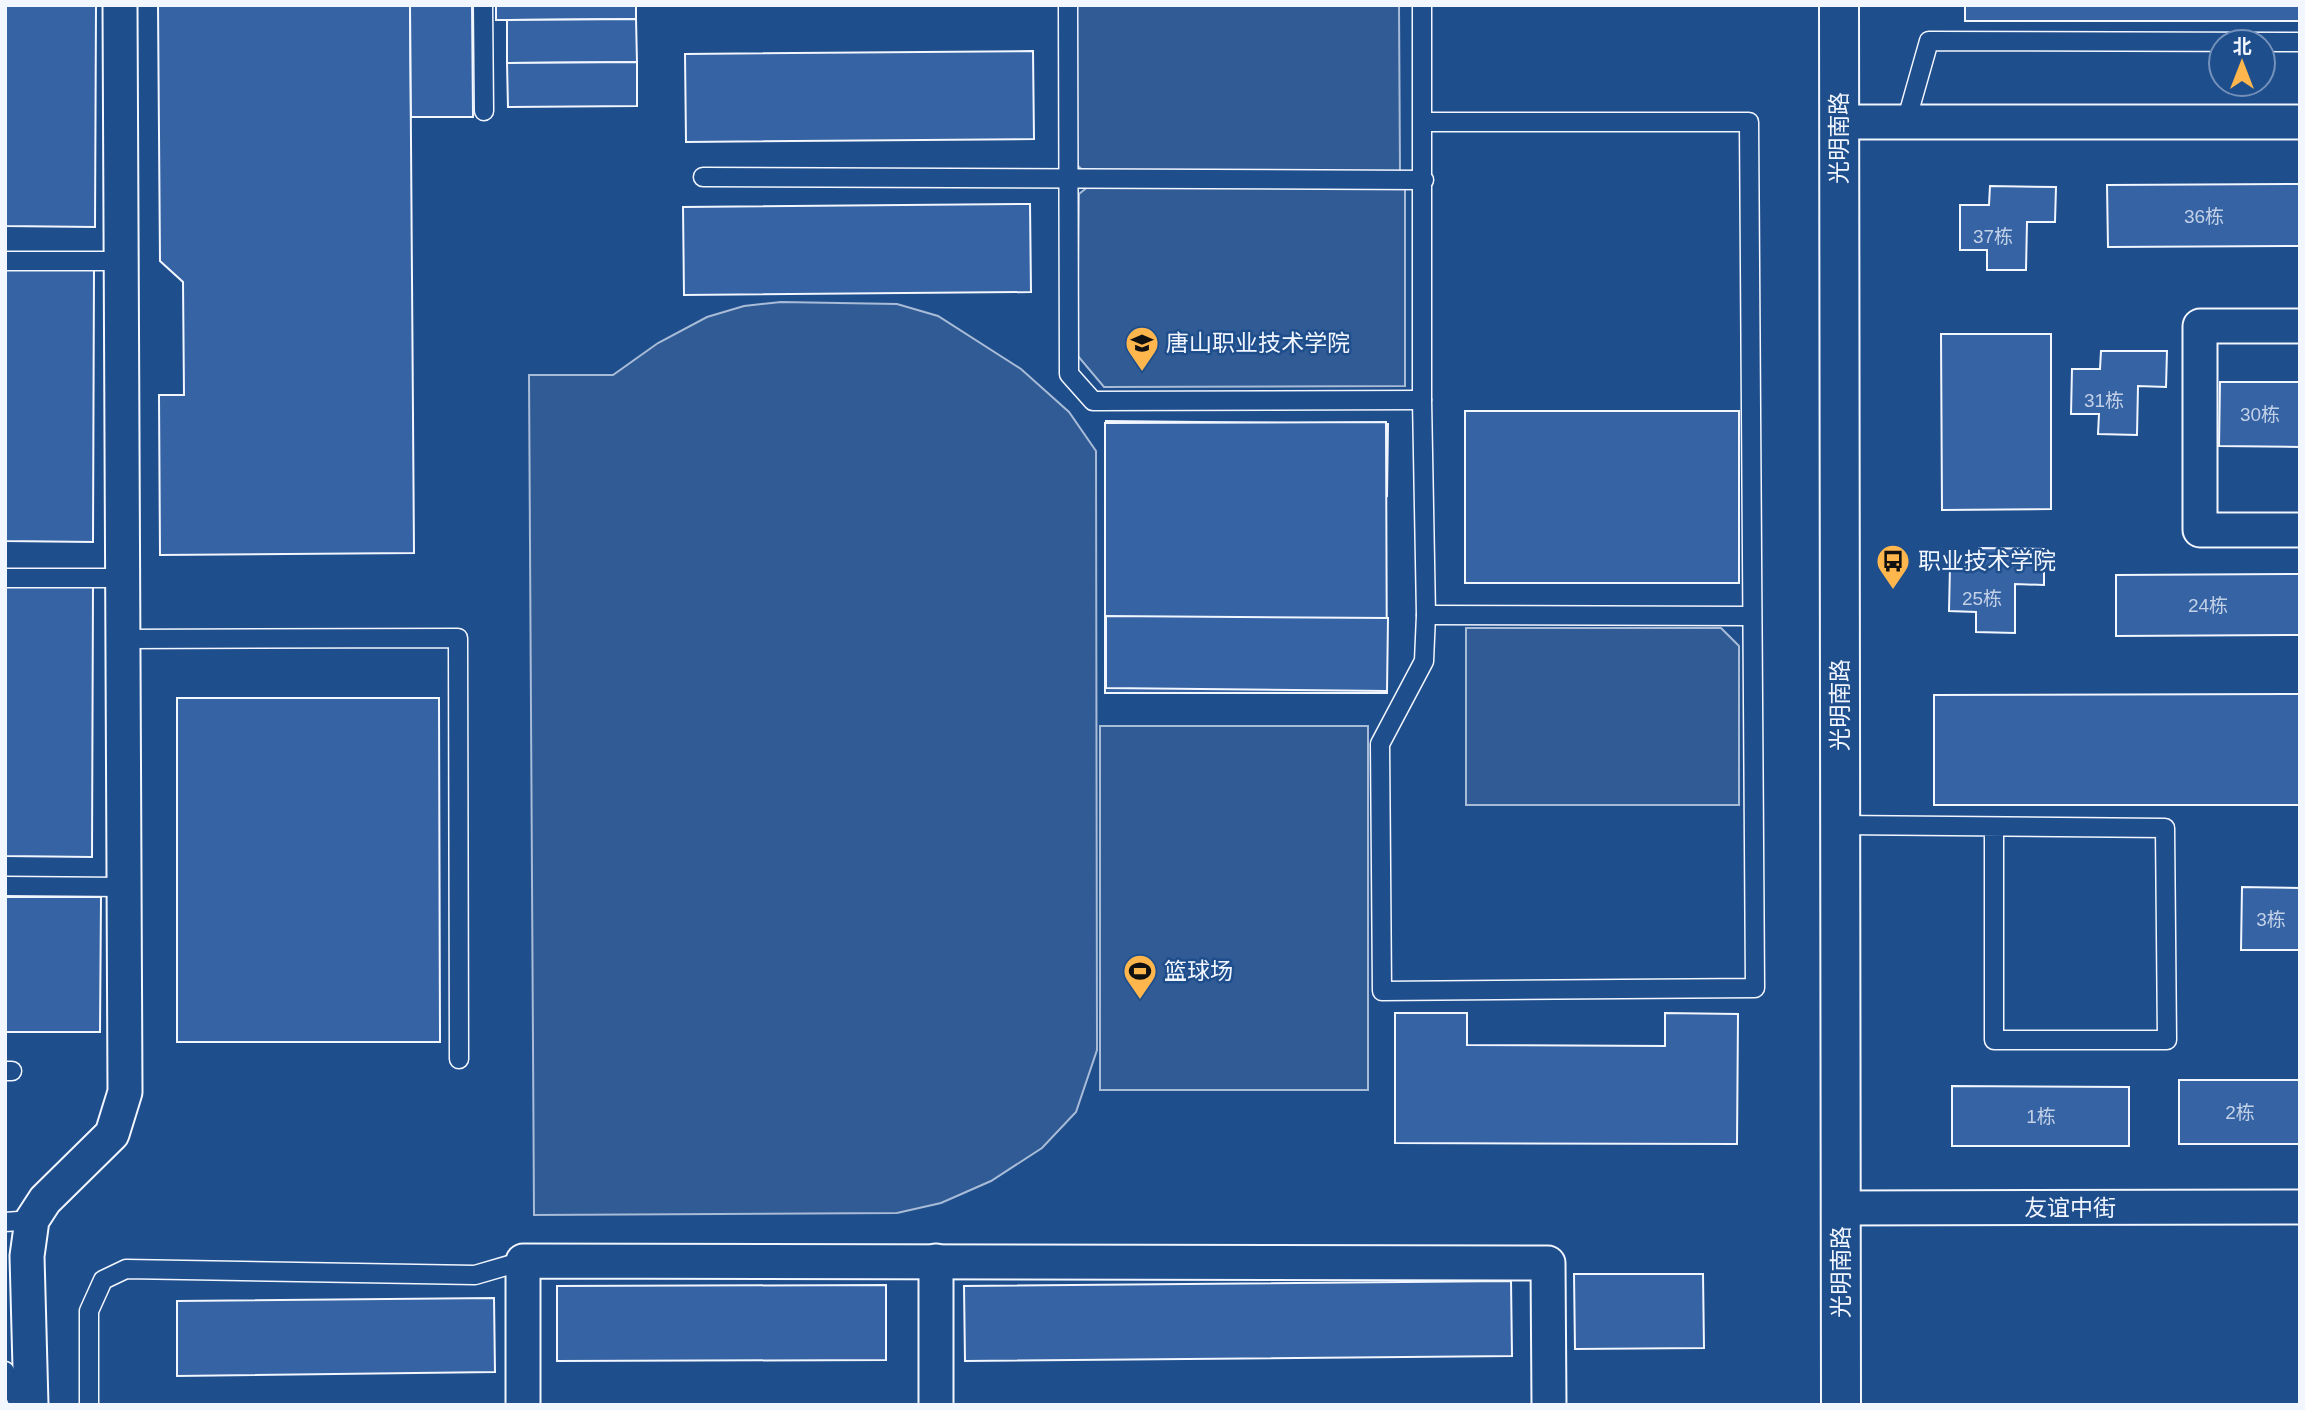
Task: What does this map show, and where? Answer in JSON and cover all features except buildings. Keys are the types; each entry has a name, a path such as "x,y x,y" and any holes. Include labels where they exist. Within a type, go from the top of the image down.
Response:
{"main road":[{"name":"光明南路","path":"1839,5 1841,1405"}],"street":[{"path":"32,1405 27,1256 19,1221 45,1200 111,1134 125,1092 120,5"},
{"path":"1839,122 2300,122"},
{"path":"2300,326 2200,326 2200,530 2300,530"},
{"name":"友谊中街","path":"1841,1208 2300,1207"},
{"path":"523,1405 523,1261 1548,1263 1549,1405"},
{"path":"936,1261 936,1405"}],"lane":[{"path":"483,5 484,111"},
{"path":"1068,5 1069,374 1093,401 1422,400"},
{"path":"1422,5 1422,400 1426,615 1424,661 1380,744 1382,991 1755,988 1749,122 1424,122"},
{"path":"1906,122 1929,41 2300,42"},
{"path":"703,177 1424,180"},
{"path":"5,261 121,261"},
{"path":"5,578 123,578"},
{"path":"1426,615 1751,616"},
{"path":"123,639 458,638 459,1059"},
{"path":"1840,825 2165,828 2167,1040 1994,1040 1994,827"},
{"path":"5,886 124,887"},
{"path":"89,1405 89,1311 103,1280 126,1269 475,1275 523,1261"},
{"path":"5,1371 19,1405"}],"shaded area":[{"path":"1077,5 1399,5 1400,173 1087,174 1077,165"},
{"path":"1405,185 1405,386 1104,387 1077,355 1079,194 1089,186"},
{"path":"781,302 897,304 938,316 1021,369 1069,412 1096,451 1097,1050 1076,1112 1042,1148 991,1181 941,1203 897,1213 534,1215 529,375 613,375 658,343 707,317 744,306"},
{"path":"1466,628 1721,628 1739,646 1739,805 1466,805"},
{"path":"1100,726 1368,726 1368,1090 1100,1090"}],"place":[{"name":"唐山职业技术学院","path":"1142,373"},
{"name":"职业技术学院","path":"1893,591"},
{"name":"篮球场","path":"1140,1001"}]}
